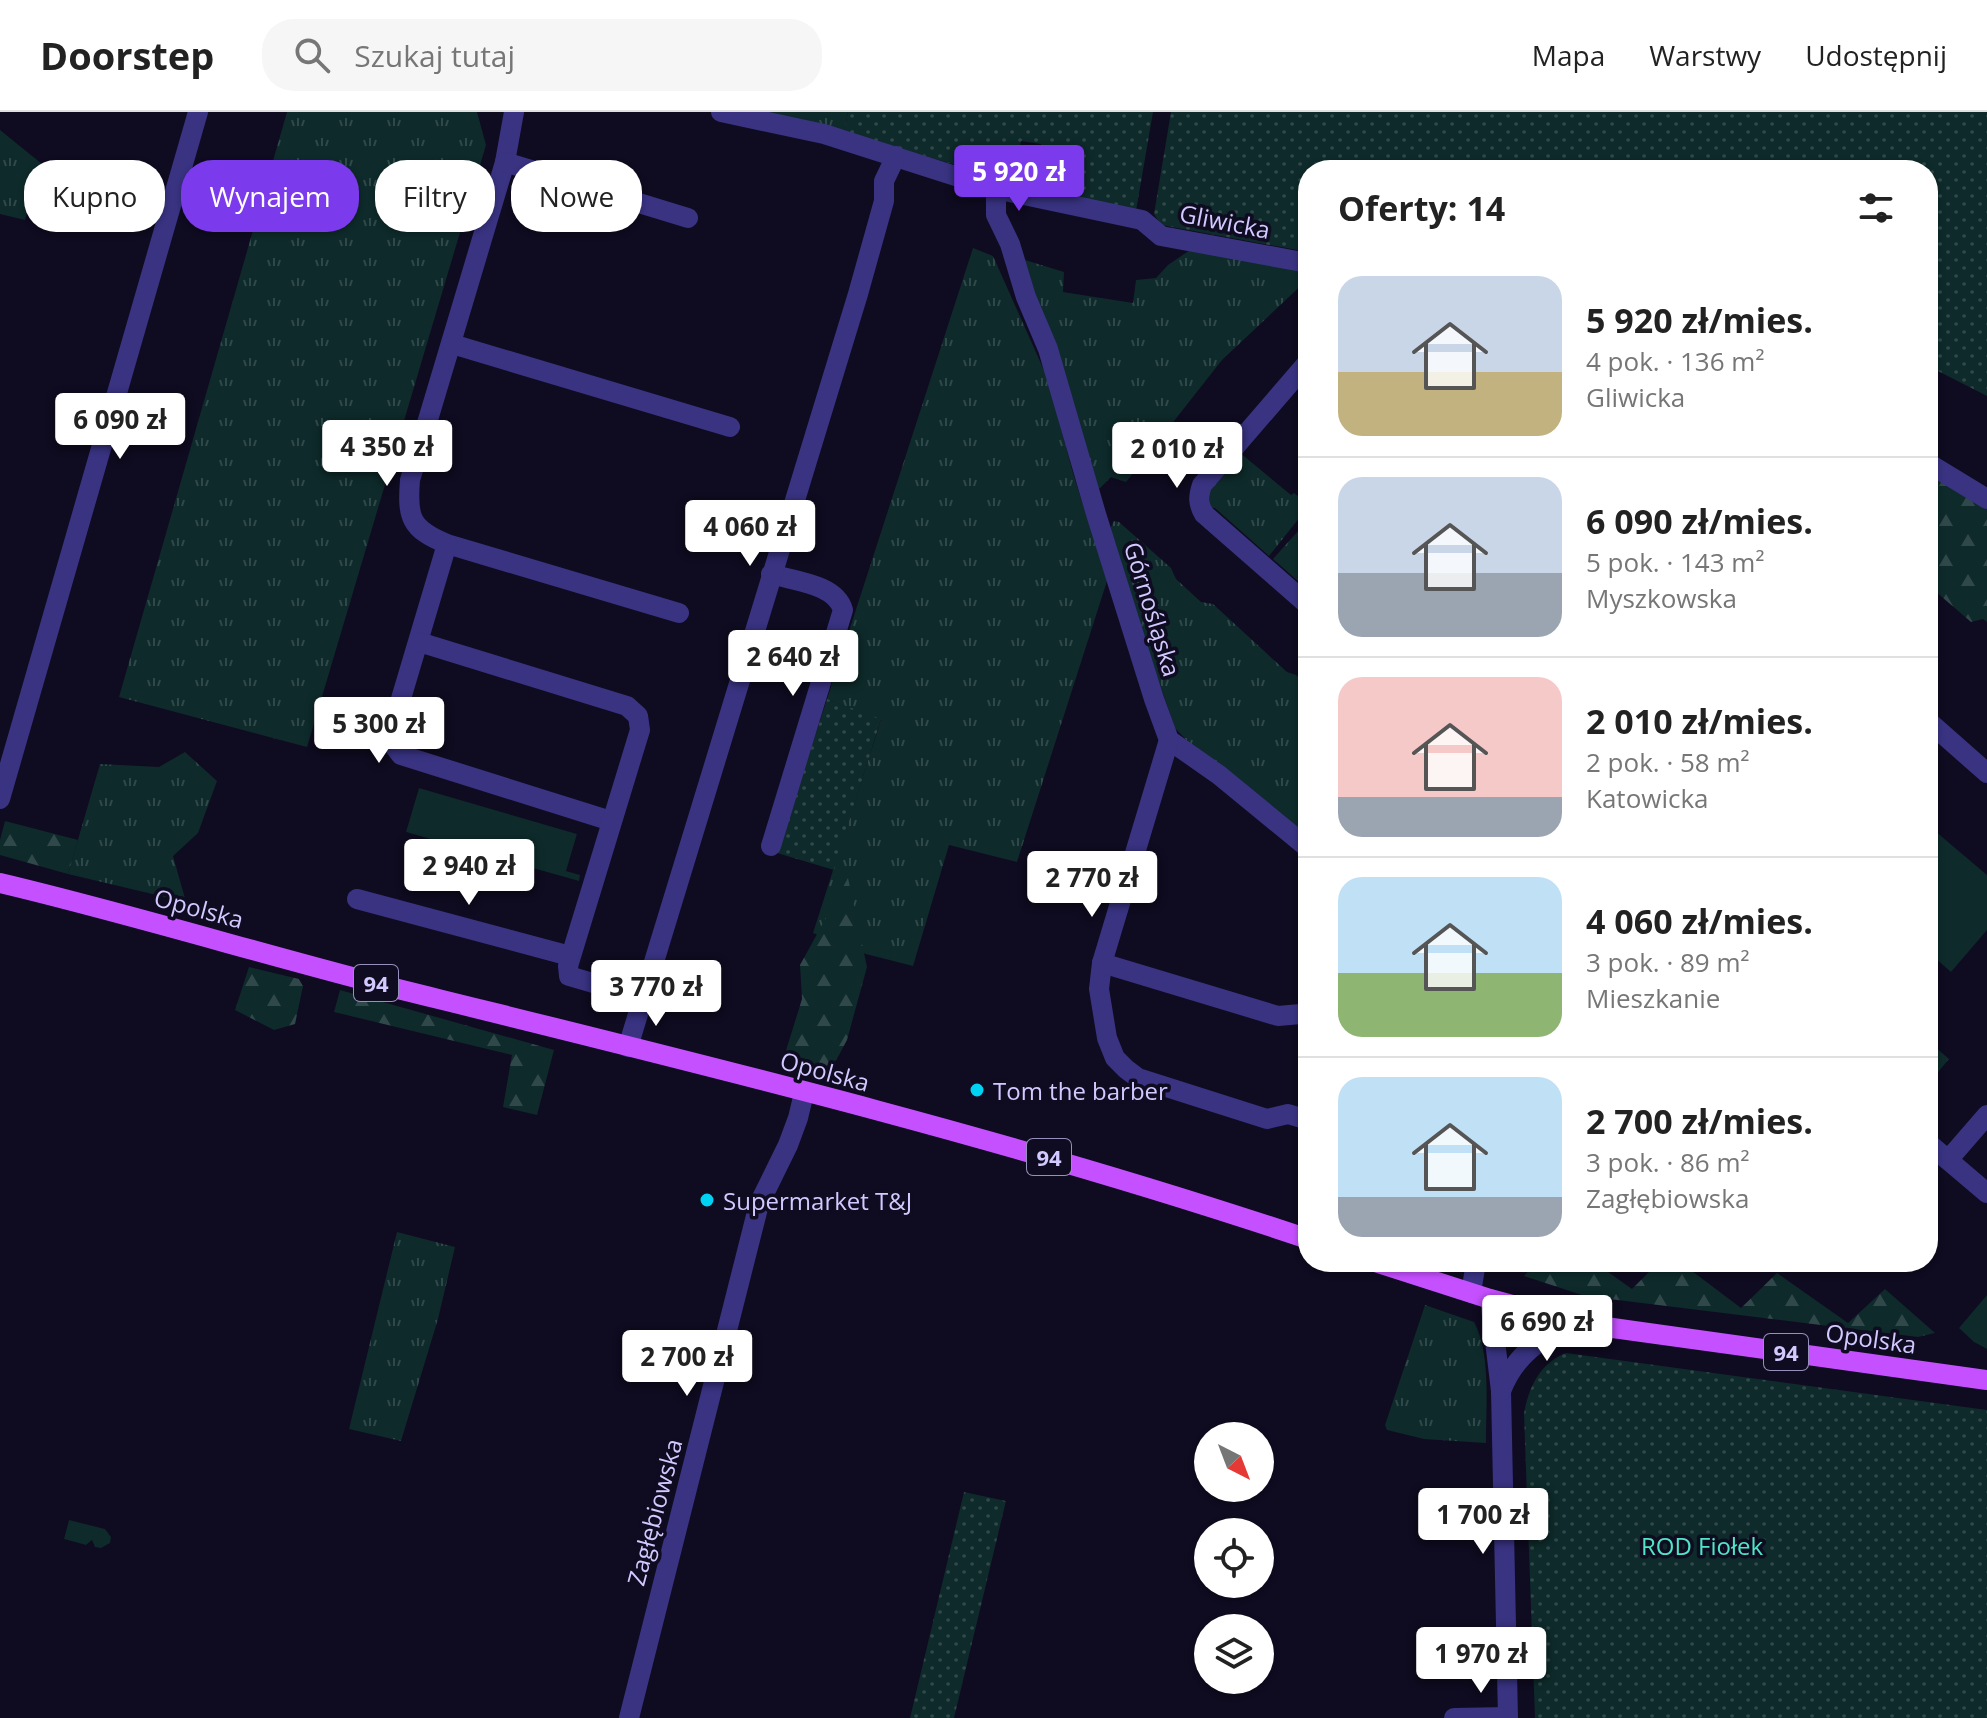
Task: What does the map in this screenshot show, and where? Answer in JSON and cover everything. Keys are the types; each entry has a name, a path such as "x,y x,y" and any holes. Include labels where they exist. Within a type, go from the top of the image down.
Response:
{"main road":[{"name":"Opolska","path":"0,883 1102,1172 1298,1236"},
{"name":"Opolska","path":"1406,1272 1584,1324 1987,1380"}],"street":[{"path":"0,799 198,112"},
{"path":"514,112 505,162 410,480 407,510 430,537 447,544 679,613"},
{"name":"Gliwicka","path":"721,112 824,134 996,189 1142,220 1161,236 1298,261"},
{"path":"628,1047 858,294 884,201 884,181 896,156"},
{"path":"505,162 688,218"},
{"name":"Górnośląska","path":"996,189 996,215 1010,244 1026,297 1048,349 1105,543 1169,740"},
{"path":"452,344 730,427"},
{"path":"1298,374 1202,485 1198,495 1204,514 1298,596"},
{"path":"1938,469 1987,499"},
{"path":"447,544 389,739 393,748 401,755 611,821"},
{"path":"771,574 830,591 841,602 843,610 771,846"},
{"path":"419,642 634,711 638,716 640,730 570,956 569,976 641,997"},
{"path":"1938,730 1987,773"},
{"path":"1298,840 1219,775 1169,740 1102,963 1099,989 1107,1038 1115,1058 1138,1078 1267,1119 1288,1114 1298,1117"},
{"path":"357,899 570,956"},
{"path":"1102,963 1278,1016 1298,1014"},
{"name":"Zagłębiowska","path":"629,1718 759,1204 788,1145 804,1093"},
{"path":"1948,1160 1987,1115"},
{"path":"1938,1152 1987,1193"},
{"path":"1454,1718 1508,1717 1501,1391 1477,1272"},
{"path":"1501,1391 1508,1373 1541,1339 1584,1324"}],"green space":[{"path":"287,112 477,112 486,145 482,160 375,160 375,232 460,232 307,747 119,697 253,232 359,232 359,160 273,160"},
{"path":"756,112 848,112 844,132"},
{"path":"848,112 1153,112 1136,211 1027,187 1041,144 1021,141 1013,182 844,132"},
{"path":"1171,112 1987,112 1987,396 1938,371 1938,160 1298,160 1298,250 1161,225 1154,214"},
{"path":"0,130 37,160 24,160 24,220 0,214"},
{"path":"973,248 993,256 1047,377 1107,581 1017,862 949,845 913,966 866,954 813,933 881,720 827,699"},
{"path":"1190,250 1298,269 1298,288 1222,360 1126,482 1111,477 1096,492 1025,260 1064,272 1063,292 1133,303 1136,280 1156,278 1168,265"},
{"path":"1239,452 1291,495 1294,493 1298,496 1298,520 1269,556 1215,508 1210,508 1210,491"},
{"path":"1938,476 1987,505 1987,622 1983,619 1971,622 1938,594"},
{"path":"1114,521 1119,522 1171,568 1176,579 1201,602 1213,604 1287,672 1298,677 1298,832 1191,745 1175,728 1110,540"},
{"path":"1298,531 1298,581 1273,559"},
{"path":"827,699 881,719 834,870 777,853"},
{"path":"185,752 217,781 198,833 173,856 186,902 68,874 100,764 159,767"},
{"path":"419,788 577,834 566,871 580,875 579,881 406,832"},
{"path":"5,821 78,840 68,874 0,855"},
{"path":"1938,833 1987,875 1987,930 1951,972 1938,961"},
{"path":"848,878 867,967 847,1040 831,1070 784,1057 802,999 800,965"},
{"path":"249,967 299,979 303,986 295,1024 274,1030 235,1010"},
{"path":"340,990 554,1050 537,1115 503,1107 512,1055 334,1012"},
{"path":"1938,1050 1949,1059 1938,1072"},
{"path":"397,1232 455,1247 438,1319 401,1441 349,1429"},
{"path":"1528,1272 1608,1272 1632,1289 1649,1272 1693,1272 1741,1308 1777,1273 1848,1323 1885,1289 1935,1333 1918,1337 1585,1296 1524,1276"},
{"path":"1987,1295 1987,1349 1959,1328"},
{"path":"1425,1305 1474,1322 1485,1364 1486,1443 1424,1439 1387,1430 1385,1425"},
{"name":"ROD Fiołek","path":"1566,1353 1987,1410 1987,1718 1535,1718 1524,1414 1529,1395 1542,1370"},
{"path":"964,1492 1006,1501 954,1718 910,1718"},
{"path":"69,1520 105,1529 111,1537 110,1543 101,1548 95,1547 92,1540 86,1545 64,1539"}],"place":[{"name":"Tom the barber","path":"977,1090"},
{"name":"Supermarket T&J","path":"707,1200"}]}
